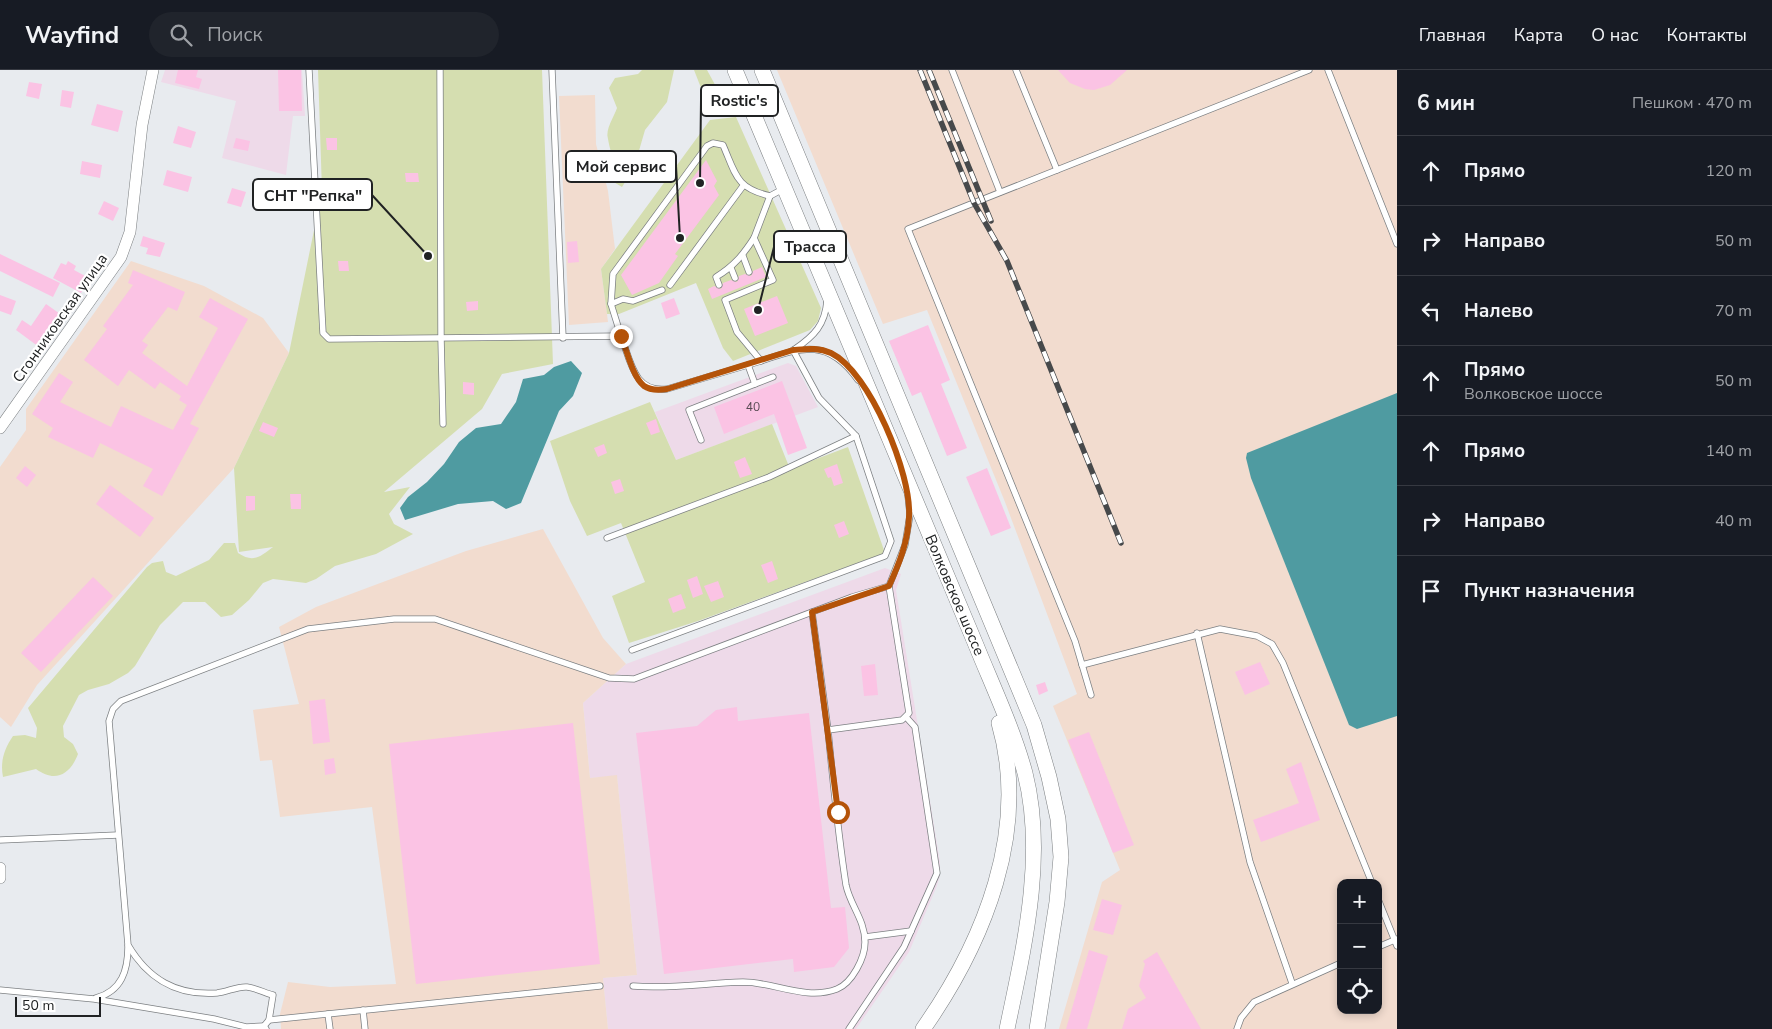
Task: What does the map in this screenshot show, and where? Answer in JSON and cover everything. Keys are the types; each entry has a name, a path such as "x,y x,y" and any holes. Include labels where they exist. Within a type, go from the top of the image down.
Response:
{"main road":[{"name":"Волковское шоссе","path":"736,70 976,645 1014,738 1025,774 1031,806 1033,870 1028,914 1007,1029"},
{"name":"Волковское шоссе","path":"762,70 1034,724 1050,777 1058,820 1061,858 1057,902 1038,1029"},
{"path":"923,1029 958,977 973,947 996,879 1007,834 1010,807 1003,738 976,645"}],"street":[{"name":"Сгонниковская улица","path":"0,428 122,257 130,232 142,125 153,70"},
{"path":"0,868 0,878"}],"lane":[{"path":"308,70 323,333 329,339 621,336"},
{"path":"440,70 443,424"},
{"path":"552,70 563,338"},
{"path":"952,70 1000,192"},
{"path":"1016,70 1057,170"},
{"path":"1091,694 1075,641 908,229 1309,70"},
{"path":"1328,70 1397,244"},
{"path":"770,196 754,192 743,186 736,176 723,145 713,143 707,146 613,274 611,304 637,377 645,387 655,390 667,389 793,350 807,340 823,323 827,300 824,282"},
{"path":"670,285 743,186"},
{"path":"719,285 716,276 731,268 743,256 754,238 770,196 785,188"},
{"path":"754,238 773,280 754,285 724,297 737,332 762,361"},
{"path":"743,256 749,272"},
{"path":"731,268 735,278"},
{"path":"611,304 623,300 633,301 662,290"},
{"path":"793,350 821,350 839,358 852,371 875,402"},
{"path":"632,650 885,556 891,541 856,436 819,398 793,350"},
{"path":"748,365 755,384"},
{"path":"701,440 689,410 774,377"},
{"path":"607,538 769,477 856,436"},
{"path":"828,730 902,720 906,717 910,706 889,586 902,554 907,535 910,515 906,476"},
{"path":"94,998 109,994 118,986 128,964 109,721 113,708 121,701 308,629 394,619 435,619 609,678 634,679 812,612 889,586"},
{"path":"633,986 666,988 745,982 813,994 838,989 855,972 865,945 865,936 861,919 847,887 812,612"},
{"path":"1082,665 1197,633 1220,629 1257,636 1272,644 1283,663 1370,879"},
{"path":"1197,633 1250,862 1292,983"},
{"path":"849,1029 904,947 937,872 914,727 906,717"},
{"path":"0,840 118,835"},
{"path":"1382,908 1396,941 1382,946"},
{"path":"865,936 911,931"},
{"path":"0,990 94,998 214,1019 246,1027 265,1028 269,1020 273,995 246,987 218,993 186,992 161,983 136,958 128,945"},
{"path":"1237,1029 1241,1018 1254,1002 1292,983 1337,965"},
{"path":"269,1020 600,986"},
{"path":"363,1010 365,1029"},
{"path":"328,1014 330,1029"}],"shaded area":[{"path":"165,70 302,70 305,116 293,116 286,175 222,158 236,101 161,82"},
{"path":"777,70 1397,70 1397,1029 1059,1029 1102,882 1120,870 1053,706 1077,694 1005,502 927,310 883,324"},
{"path":"595,95 596,144 608,191 615,249 601,269 608,322 569,325 559,96"},
{"path":"131,261 204,286 263,318 289,353 234,468 37,685 11,727 0,717 0,467 26,430 26,409"},
{"path":"788,363 796,366 818,407 676,460 655,412"},
{"path":"543,529 603,638 626,664 583,703 590,778 617,775 637,975 603,978 608,1029 281,1029 280,1014 288,982 330,987 396,984 372,807 280,817 272,760 260,761 253,710 299,704 279,627 316,607 466,551"},
{"path":"885,568 901,574 896,590 940,863 940,876 936,888 909,952 856,1029 608,1029 603,978 637,975 617,776 590,778 583,703 626,664"}],"green space":[{"path":"318,70 542,70 553,364 502,374 482,409 384,492 410,487 389,514 394,524 413,534 376,554 335,566 316,579 306,583 273,579 263,583 249,600 232,615 221,617 205,602 183,602 160,625 135,666 128,673 109,684 88,690 79,695 63,726 64,737 73,744 78,754 66,772 61,775 49,776 36,769 3,777 2,766 4,756 13,736 25,735 36,738 37,728 28,708 147,567 152,563 163,561 166,572 176,576 209,560 224,543 235,543 238,553 248,558 256,558 273,547 239,552 234,468 289,353 322,191"},
{"path":"642,70 674,70 667,102 645,130 634,168 622,187 612,181 607,170 611,154 607,135 617,108 609,88 615,78 638,74"},
{"path":"694,70 707,70 725,103 714,105 705,98"},
{"path":"736,117 821,308 818,321 810,330 733,361 723,348 696,283 619,314 607,314 601,269 710,120"},
{"path":"650,402 676,460 772,424 790,469 848,447 885,553 698,621 629,643 612,596 645,582 621,523 587,536 570,501 550,441"}],"water":[{"path":"571,361 582,373 573,396 559,411 521,503 506,509 493,501 458,504 405,520 400,508 408,497 427,482 444,464 459,442 476,428 501,424 516,402 523,379 544,375 554,367"},
{"path":"1397,393 1397,716 1357,729 1349,725 1251,478 1246,458 1247,453"}],"building":[{"path":"178,70 198,70 196,77 202,79 199,89 175,83"},
{"path":"278,70 301,70 302,111 279,111"},
{"path":"1058,70 1127,70 1110,85 1094,90 1085,89 1070,83"},
{"path":"29,82 42,84 39,99 26,96"},
{"path":"62,90 74,92 71,108 60,106"},
{"path":"97,104 123,111 118,132 91,125"},
{"path":"178,126 196,132 191,148 173,143"},
{"path":"236,138 250,141 248,151 233,148"},
{"path":"326,138 337,138 337,150 327,150"},
{"path":"706,160 717,181 714,186 719,195 675,254 678,256 659,283 632,295 621,275"},
{"path":"82,161 102,165 100,178 80,174"},
{"path":"167,170 192,177 188,192 163,185"},
{"path":"405,173 418,173 419,182 406,182"},
{"path":"232,188 246,192 241,207 227,203"},
{"path":"104,201 119,208 113,221 98,214"},
{"path":"143,236 165,243 160,257 146,254 148,248 140,246"},
{"path":"577,241 579,262 568,263 567,242"},
{"path":"0,254 60,283 53,297 0,271"},
{"path":"68,261 76,266 74,270 89,278 81,293 53,278 61,263 66,265"},
{"path":"338,261 348,261 349,271 339,271"},
{"path":"762,267 766,277 712,299 708,289 714,286 721,289 723,283 731,280 737,282 739,276 745,274 751,276 753,271"},
{"path":"133,270 185,292 177,311 168,307 142,341 148,345 142,353 187,386 218,328 199,317 210,298 248,319 190,424 199,428 162,496 143,486 153,469 100,443 93,458 48,437 53,428 32,414 59,373 73,382 60,402 111,427 121,406 173,430 187,405 179,400 181,396 160,382 155,389 129,370 118,386 84,360 107,329 103,326 133,285 128,283"},
{"path":"0,295 16,301 11,315 0,311"},
{"path":"777,296 788,323 755,336 744,309"},
{"path":"674,298 680,314 666,319 661,303"},
{"path":"478,301 478,310 467,311 466,302"},
{"path":"46,304 63,316 39,347 16,330 22,320 31,326"},
{"path":"928,325 950,380 941,384 967,448 947,456 921,392 912,396 889,341"},
{"path":"782,381 807,448 788,455 774,414 724,434 714,407"},
{"path":"463,382 474,383 474,395 463,394"},
{"path":"656,419 660,432 651,435 646,423"},
{"path":"263,422 278,428 274,437 259,431"},
{"path":"604,444 607,453 598,457 594,448"},
{"path":"745,457 752,474 740,478 734,462"},
{"path":"837,464 843,483 834,486 831,477 828,478 824,469"},
{"path":"25,466 36,475 27,487 16,478"},
{"path":"987,468 1011,528 991,536 966,477"},
{"path":"620,479 624,491 615,494 611,482"},
{"path":"110,485 154,518 140,537 96,504"},
{"path":"290,494 301,494 301,509 291,509"},
{"path":"246,496 255,496 255,510 246,511"},
{"path":"844,521 849,534 839,538 834,525"},
{"path":"772,561 778,579 768,583 761,565"},
{"path":"697,576 703,594 693,598 687,580"},
{"path":"93,577 113,596 41,672 21,653"},
{"path":"718,581 724,597 711,602 704,586"},
{"path":"681,594 686,608 673,613 668,599"},
{"path":"1260,662 1270,684 1245,695 1235,672"},
{"path":"875,664 878,695 864,696 861,666"},
{"path":"1045,682 1048,691 1039,695 1036,685"},
{"path":"325,699 330,742 313,744 309,701"},
{"path":"737,707 738,721 809,713 831,908 845,907 849,948 834,967 794,972 793,959 664,974 636,733 697,726 716,710"},
{"path":"573,723 600,964 416,984 389,744"},
{"path":"1089,732 1134,845 1113,853 1068,740"},
{"path":"334,758 336,773 325,775 324,760"},
{"path":"1301,762 1320,820 1261,842 1253,820 1299,803 1286,769"},
{"path":"1102,899 1122,905 1113,935 1093,930"},
{"path":"1089,950 1108,956 1087,1029 1066,1029"},
{"path":"1157,952 1201,1029 1122,1029 1128,1009 1146,998 1139,986 1145,964 1143,961"}],"railway":[{"path":"920,70 974,203 1007,261 1121,543"},
{"path":"929,70 991,221"}],"place":[{"name":"Rostic's","path":"700,183"},
{"name":"Мой сервис","path":"680,238"},
{"name":"СНТ \"Репка\"","path":"428,256"},
{"name":"Трасса","path":"758,310"}],"route":[{"path":"621,336 637,377 645,387 655,390 667,389 793,350 808,349 821,350 839,358 852,371 875,402 906,476 910,515 905,545 889,586 812,612 838,812"}]}
